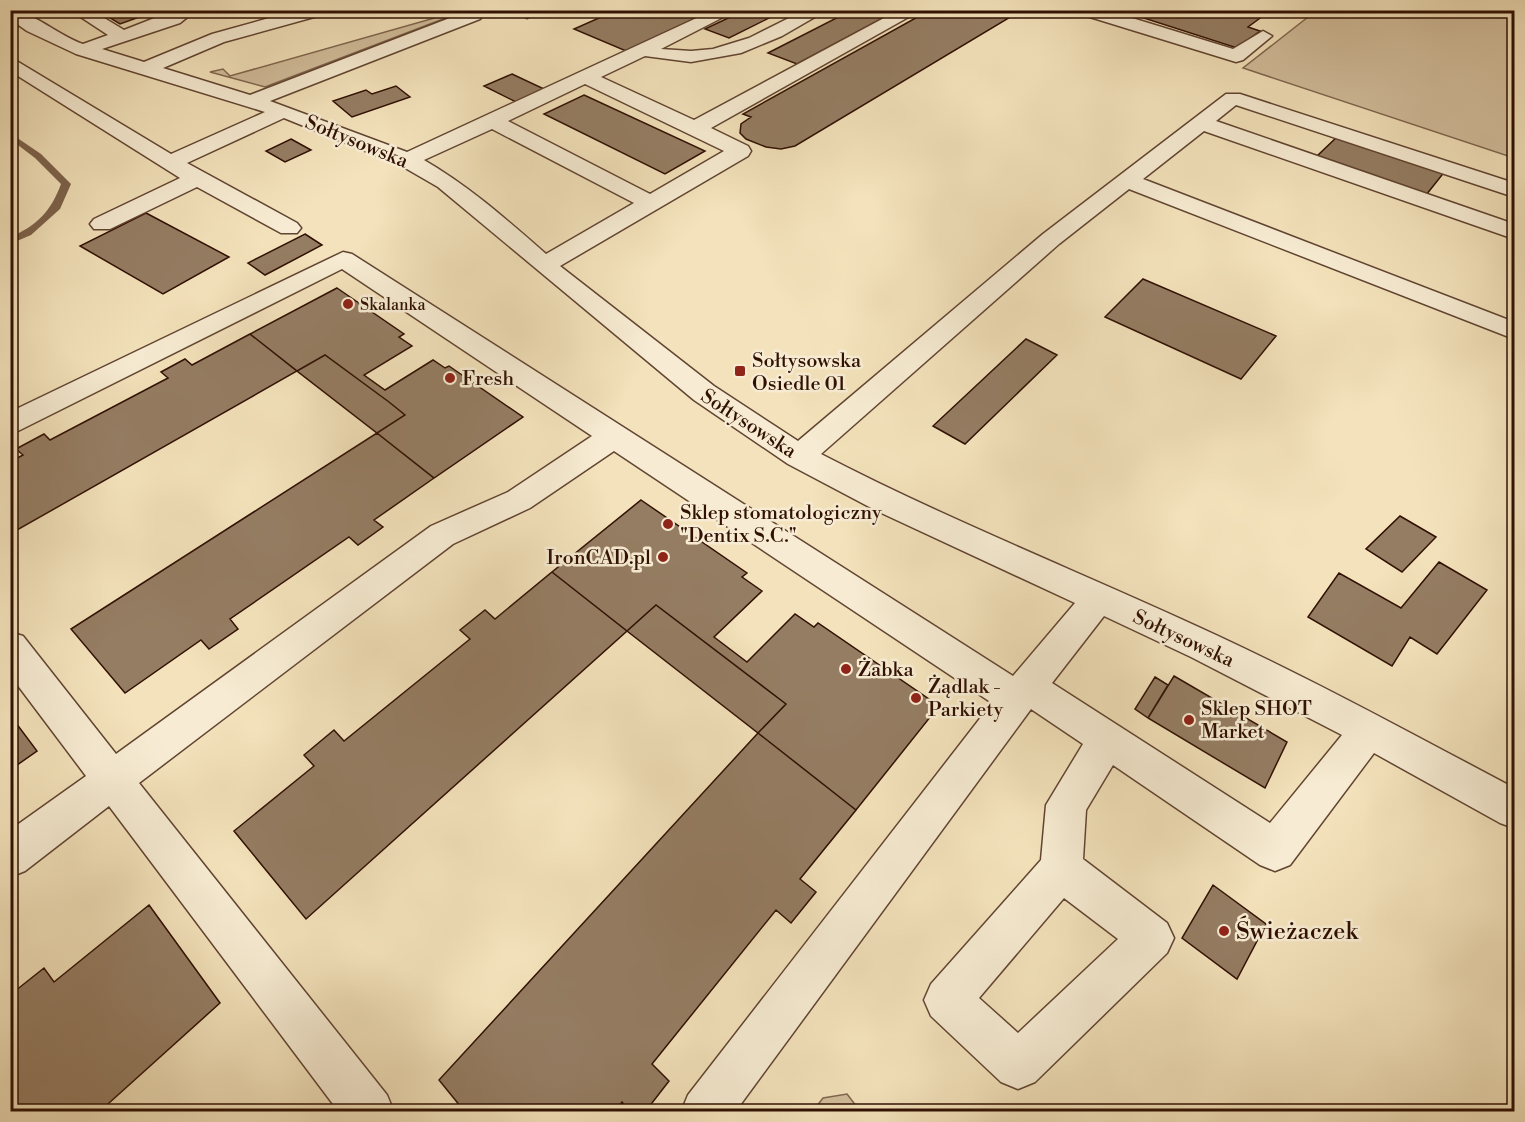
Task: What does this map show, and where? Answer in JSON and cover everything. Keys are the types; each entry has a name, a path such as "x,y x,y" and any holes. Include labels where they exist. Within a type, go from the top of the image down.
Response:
{"street":[{"path":"78,10 121,36"},
{"path":"81,50 181,15 206,10"},
{"path":"144,69 218,38 319,10"},
{"path":"520,10 527,13 534,10"},
{"path":"408,160 729,10"},
{"path":"643,50 696,57 735,51 819,10"},
{"path":"695,128 913,10"},
{"path":"1086,10 1236,56 1263,36"},
{"name":"Sołtysowska","path":"10,11 46,35 81,50 283,111 408,160 446,182 480,208 543,265 704,393 800,456 888,503 1204,646 1369,730 1515,809"},
{"path":"252,101 474,15"},
{"path":"10,62 170,163 289,228"},
{"path":"543,265 740,151 585,77"},
{"path":"800,456 1051,239 1233,98 1515,190"},
{"path":"170,163 283,111"},
{"path":"491,120 652,204"},
{"path":"1200,123 1515,232"},
{"path":"102,224 199,177"},
{"path":"1126,180 1515,331"},
{"path":"10,424 343,259 612,437 1023,693 1107,740 1275,850 1369,730"},
{"path":"10,856 442,535 519,500 564,472 612,437"},
{"path":"705,1112 1023,693 1099,598"},
{"path":"10,647 370,1112"},
{"path":"1060,869 1152,938 1018,1065 947,1000 1060,869 1066,805 1107,740"}],"shaded area":[{"path":"1317,10 1514,11 1514,158 1243,68"},
{"path":"464,11 265,87 210,72 223,69 230,76"},
{"path":"847,1094 860,1111 813,1111 823,1098"}],"building":[{"path":"97,10 159,10 120,24"},
{"path":"617,10 713,10 626,51 574,29"},
{"path":"745,10 785,10 729,38 705,29"},
{"path":"852,10 883,18 797,64 768,53"},
{"path":"930,10 1022,10 795,146 781,149 766,147 746,139 740,133 741,124 751,117 743,114"},
{"path":"1119,10 1271,10 1248,27 1260,31 1237,48"},
{"path":"512,74 544,89 516,102 484,86"},
{"path":"396,86 410,97 352,117 333,101 366,90 372,94"},
{"path":"584,95 705,151 665,174 544,114"},
{"path":"1339,135 1446,170 1426,195 1316,157"},
{"path":"291,139 311,150 285,162 266,151"},
{"path":"146,213 229,257 163,294 80,246"},
{"path":"305,234 322,245 265,275 248,263"},
{"path":"1143,279 1276,336 1241,379 1105,317"},
{"path":"13,285 13,353 10,353 10,286"},
{"path":"337,288 404,334 399,337 412,346 364,375 385,390 433,360 445,368 449,366 523,417 434,478 377,433 405,415 389,402 325,355 297,371 250,334"},
{"path":"250,334 297,371 10,534 10,462 23,455 16,449 44,434 50,440 168,378 161,372 185,359 192,365"},
{"path":"1026,339 1057,355 965,444 933,426"},
{"path":"325,355 405,415 377,433 297,371"},
{"path":"377,433 434,478 374,520 383,527 358,545 349,537 230,619 238,629 209,649 201,640 125,693 71,629"},
{"path":"641,500 747,573 742,577 762,591 714,637 747,662 795,614 814,627 818,623 939,706 856,810 758,733 786,704 656,605 627,631 552,572"},
{"path":"1400,516 1436,537 1402,572 1366,549"},
{"path":"1439,562 1487,590 1437,654 1410,637 1392,666 1308,617 1339,573 1401,608"},
{"path":"552,572 627,631 306,919 234,831 314,766 304,755 334,730 344,741 470,639 460,630 485,610 495,619"},
{"path":"656,605 786,704 758,733 627,631"},
{"path":"1174,676 1287,742 1265,788 1148,718"},
{"path":"1155,677 1168,685 1148,718 1135,709"},
{"path":"10,715 37,751 10,770"},
{"path":"758,733 856,810 800,879 816,892 791,923 776,910 652,1064 669,1081 645,1112 630,1112 622,1102 615,1112 465,1112 439,1080"},
{"name":"Świeżaczek","path":"1213,885 1266,924 1237,979 1182,938"},
{"path":"149,905 220,1003 99,1112 10,1112 10,995 44,968 54,982"}],"waterway":[{"path":"10,135 38,156 66,184 57,207 28,233 10,241"}],"place":[{"name":"Skalanka","path":"348,304"},
{"name":"Sołtysowska Osiedle 01","path":"740,371"},
{"name":"Fresh","path":"450,378"},
{"name":"Sklep stomatologiczny \"Dentix S.C.\"","path":"668,524"},
{"name":"IronCAD.pl","path":"663,557"},
{"name":"Żabka","path":"846,669"},
{"name":"Żądlak - Parkiety","path":"916,698"},
{"name":"Sklep SHOT Market","path":"1189,720"},
{"name":"Świeżaczek","path":"1224,931"}]}
